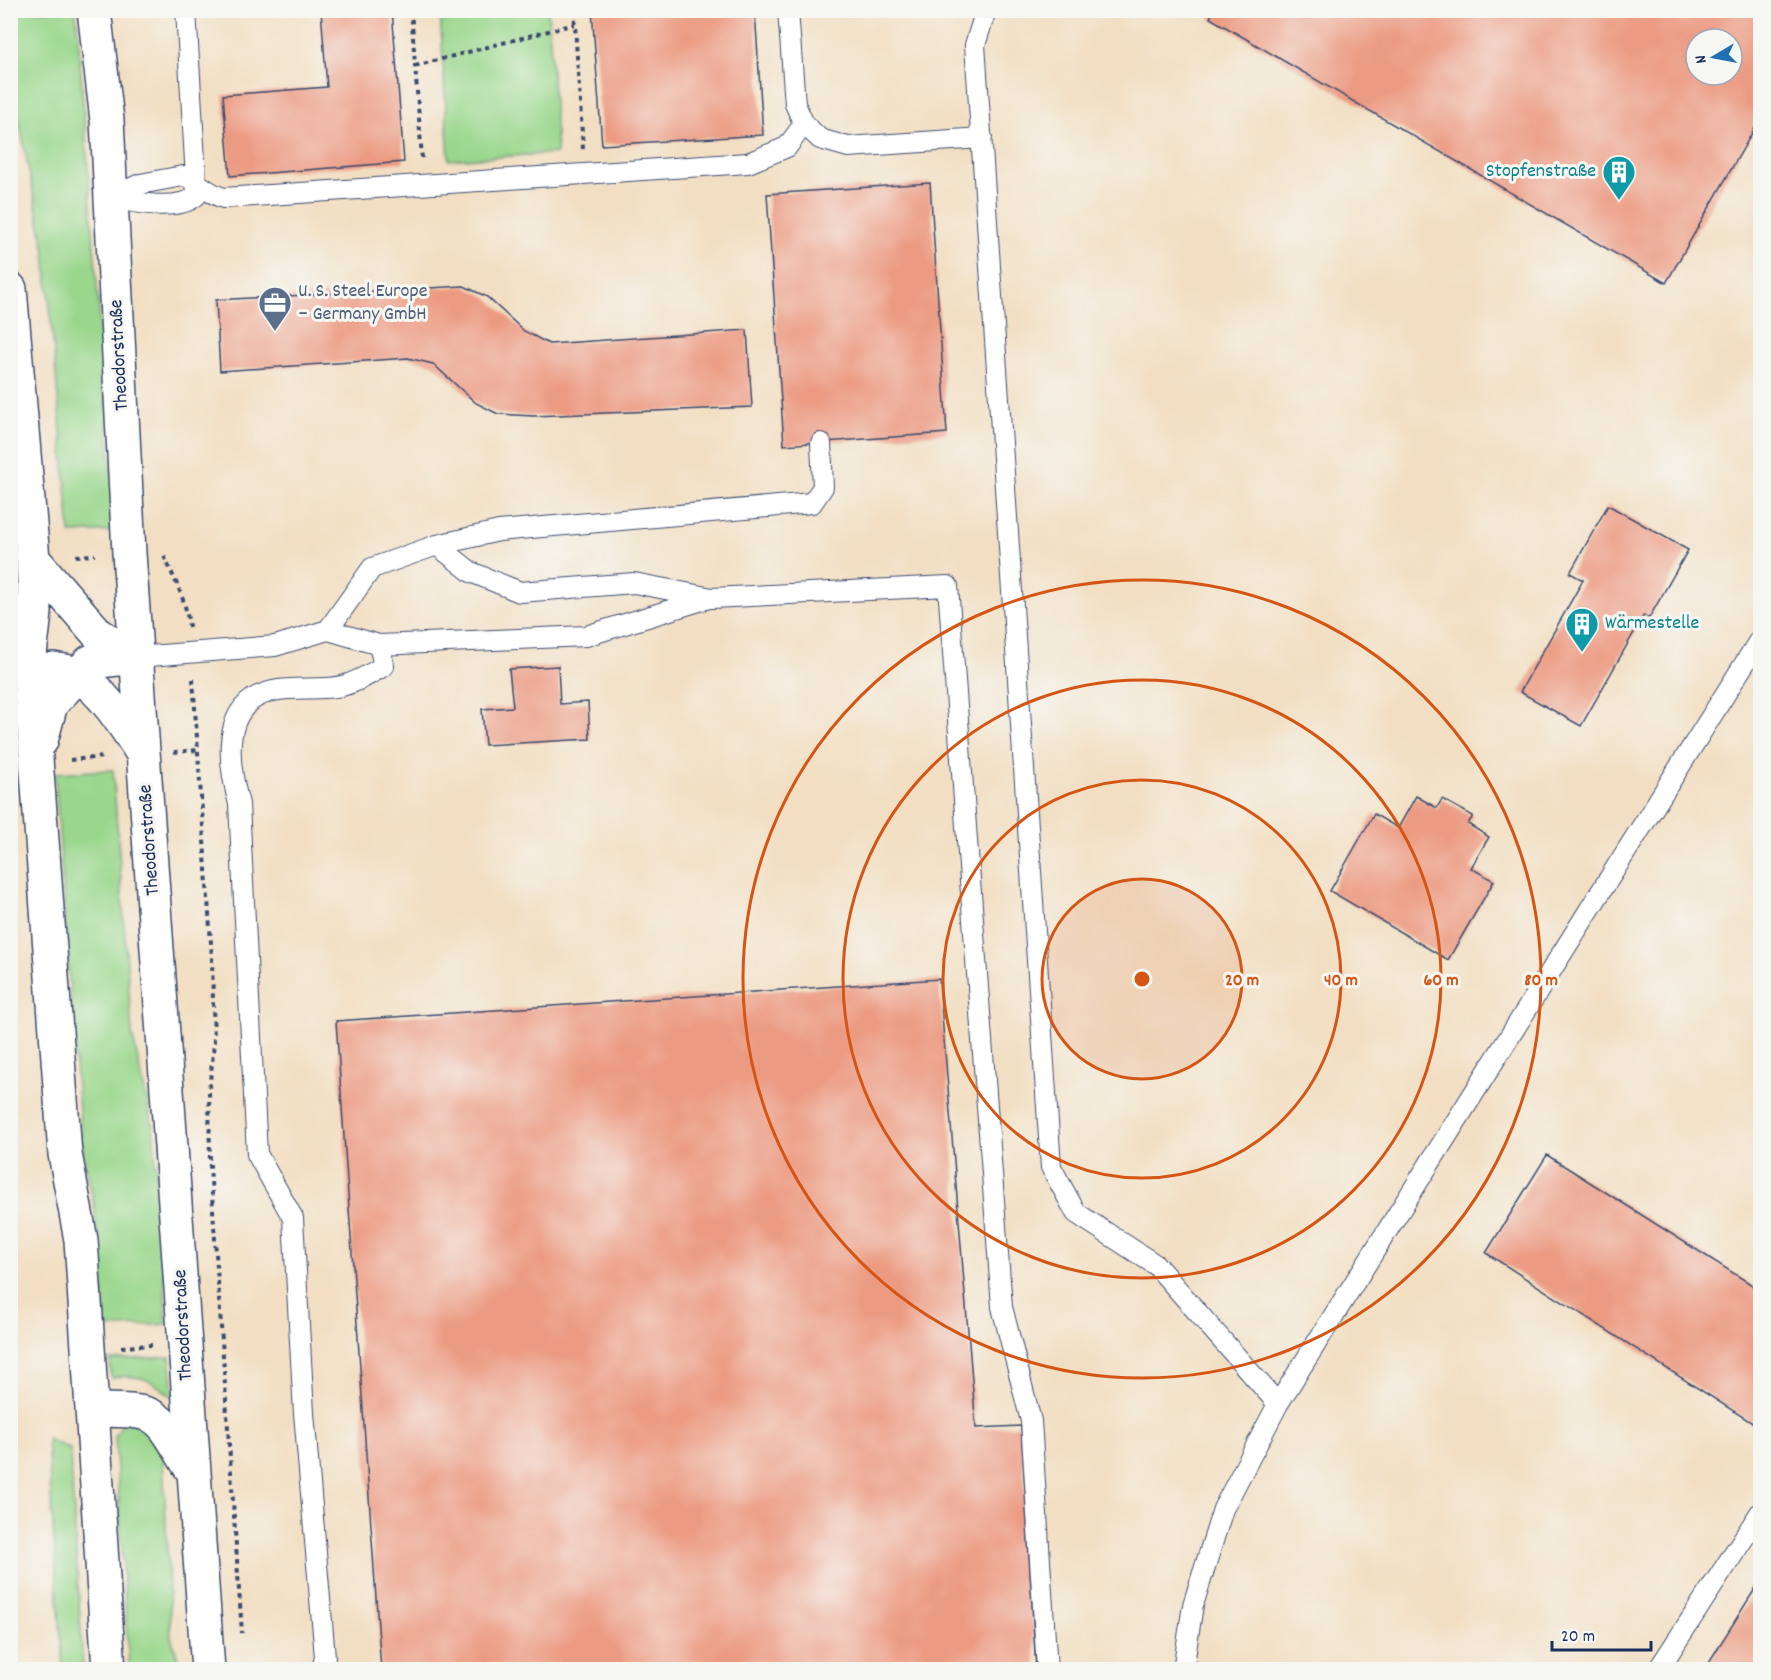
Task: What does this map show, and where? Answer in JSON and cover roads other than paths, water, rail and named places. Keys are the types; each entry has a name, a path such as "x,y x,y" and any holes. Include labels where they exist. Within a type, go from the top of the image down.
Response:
{"main road":[{"name":"Theodorstraße","path":"94,10 107,120 136,657 129,755 208,1670"},
{"path":"10,289 33,559 34,613 20,663 49,761"},
{"path":"33,559 99,635 136,657"},
{"path":"109,1670 81,1239 65,1154 49,761 51,704 76,674 90,662 136,657"},
{"path":"20,663 76,674 95,691 123,723 129,755"},
{"path":"93,1410 152,1413 171,1436 192,1472"}],"lane":[{"path":"186,10 199,187"},
{"path":"788,10 795,104 804,124 820,140 848,147 982,138"},
{"path":"986,10 975,45 1051,1167 1076,1213 1156,1265 1278,1404"},
{"path":"111,197 140,184 183,176 190,178 212,195 224,198 748,163 787,147 804,124"},
{"path":"328,630 372,568 437,545 499,531 812,503 823,487 820,443"},
{"path":"437,545 471,572 520,592 634,583 712,598 948,586 1002,1307 1013,1359 1031,1421 1047,1670"},
{"path":"136,657 275,646 328,630 379,645 586,636 712,598"},
{"path":"1183,1670 1193,1605 1223,1509 1278,1404 1761,639"},
{"path":"322,1670 325,1658 304,1413 293,1218 257,1154 239,804 232,779 232,723 245,704 272,691 340,686 361,679 384,666 379,645"},
{"path":"1658,1670 1761,1513"}],"place":[{"name":"Stopfenstraße","path":"1619,201"},
{"name":"U. S. Steel Europe – Germany GmbH","path":"275,332"},
{"name":"Wärmestelle","path":"1582,653"}]}
